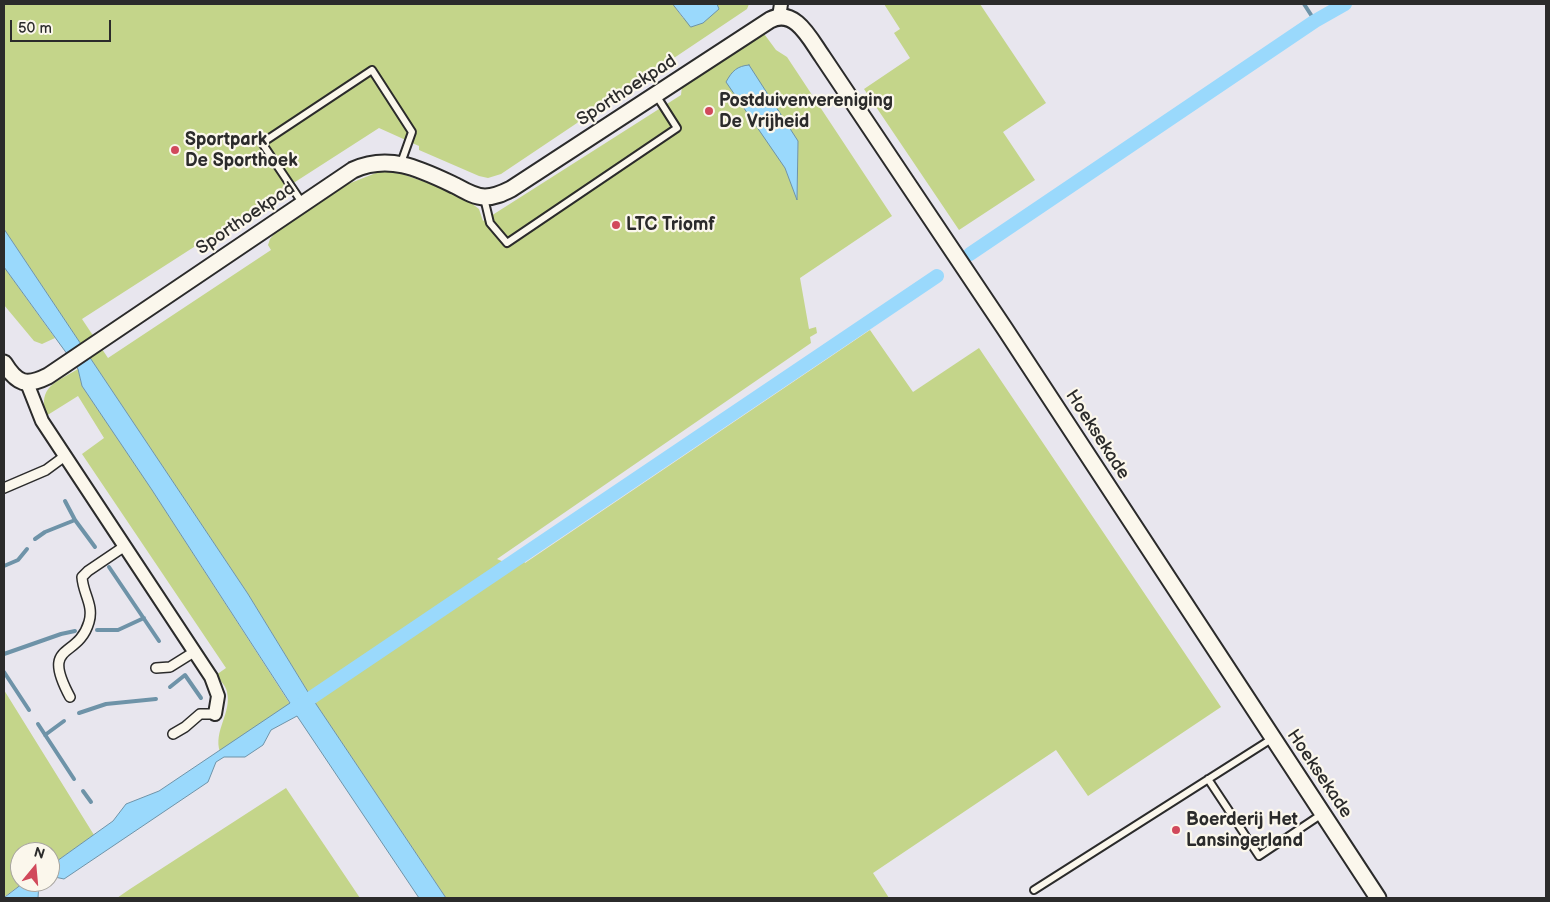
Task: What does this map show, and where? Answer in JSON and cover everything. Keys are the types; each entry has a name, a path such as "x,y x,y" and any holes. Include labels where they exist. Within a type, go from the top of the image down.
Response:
{"street":[{"name":"Sporthoekpad","path":"28,383 48,376 353,170 366,164 401,163 422,170 472,194 484,197 497,195 511,189 656,95 770,20 780,10"},
{"name":"Hoeksekade","path":"780,10 801,26 817,48 1378,898"},
{"path":"4,363 12,376 28,383 42,421 217,689 215,714 200,714 185,728 172,734"},
{"path":"4,488 46,470 65,456"},
{"path":"70,697 64,686 58,663 59,657 85,633 89,622 91,611 89,598 82,578 88,571 125,546"},
{"path":"156,668 170,667 194,652"}],"lane":[{"path":"303,204 262,143 372,70 412,132 401,163"},
{"path":"484,197 490,223 507,243 677,128 656,95"},
{"path":"1034,890 1273,738"},
{"path":"1208,779 1259,856 1323,813"}],"green space":[{"path":"4,4 673,4 683,18 719,9 717,4 749,4 747,9 501,174 488,178 479,176 419,150 419,146 379,128 82,319 108,358 271,250 268,245 275,233 348,184 381,171 402,174 434,185 470,202 479,209 483,221 681,95 682,86 762,31 776,50 787,57 892,216 800,278 809,329 816,327 817,333 810,337 811,343 497,559 504,562 518,553 525,563 870,330 913,392 979,348 1221,707 1088,796 1056,750 873,873 889,898 446,898 308,692 248,594 4,229","holes":["798,141 797,198 785,168"]},
{"path":"884,4 980,4 1046,103 1003,132 1035,180 959,230 864,89 910,58 894,33 900,29"},
{"path":"4,267 55,338 42,344 34,341 4,305"},
{"path":"78,369 82,386 152,490 290,704 220,752 218,744 220,729 228,700 223,683 216,675 226,668 82,454 104,438 78,396 46,416 44,398 50,386"},
{"path":"4,690 94,835 60,859 60,842 10,842 11,892 4,897"},
{"path":"286,788 360,898 117,898 130,889"}],"water":[{"path":"673,4 717,4 719,9 703,23 691,27"},
{"path":"749,65 798,141 797,200 785,168 726,82 735,70"},
{"path":"4,229 248,594 308,692 446,898 419,898 297,716 271,730 263,745 245,757 224,757 216,762 208,782 64,879 60,878 60,859 113,821 126,804 159,791 290,703 82,386 78,369 4,267"},
{"path":"12,892 38,892 38,898 4,898"}],"waterway":[{"path":"1304,4 1315,21"},
{"path":"970,254 1315,21 1345,4"},
{"path":"296,708 937,276"},
{"path":"65,501 75,520 95,547"},
{"path":"35,539 45,532 75,520"},
{"path":"4,566 18,560 27,549"},
{"path":"109,567 159,641"},
{"path":"97,630 118,630 144,618"},
{"path":"4,654 75,631"},
{"path":"4,672 29,710"},
{"path":"170,687 185,675 201,698"},
{"path":"79,713 106,704 156,699"},
{"path":"45,735 64,721"},
{"path":"38,724 74,779"},
{"path":"83,791 91,802"}],"place":[{"name":"Postduivenvereniging De Vrijheid","path":"709,111"},
{"name":"Sportpark De Sporthoek","path":"175,150"},
{"name":"LTC Triomf","path":"616,225"},
{"name":"Boerderij Het Lansingerland","path":"1176,830"}]}
